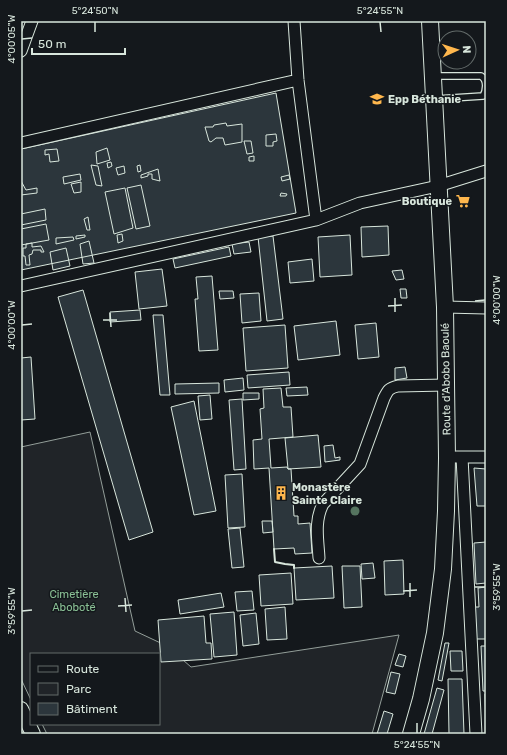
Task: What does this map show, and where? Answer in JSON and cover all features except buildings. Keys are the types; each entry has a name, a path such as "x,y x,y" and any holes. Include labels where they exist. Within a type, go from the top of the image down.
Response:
{"main road":[{"name":"Route d'Abobo Baoulé","path":"411,734 421,699 435,634 443,569 446,511 455,457 446,385 445,307 430,21"}],"street":[{"path":"21,51 32,21"},
{"path":"294,21 298,80 316,220"},
{"path":"21,143 298,80"},
{"path":"21,286 316,220 360,203 438,186 486,171"},
{"path":"445,307 486,308"},
{"path":"319,558 317,519 319,511 323,504 360,464 387,391 392,387 398,386 446,385"},
{"path":"476,734 455,457 486,457"},
{"path":"21,709 33,734"}],"lane":[{"path":"433,76 481,76 484,77 486,81 483,96 434,99"}],"green space":[{"name":"Cimetière Aboboté","path":"90,432 135,631 167,646 191,667 399,635 372,734 47,734 42,725 160,725 160,653 30,653 30,698 21,679 21,447"}],"wall":[{"path":"274,549 275,562 294,565 294,568"}],"place":[{"name":"Epp Béthanie","path":"377,99"},
{"name":"Boutique","path":"463,201"},
{"name":"Monastère Sainte Claire","path":"281,493"}]}
